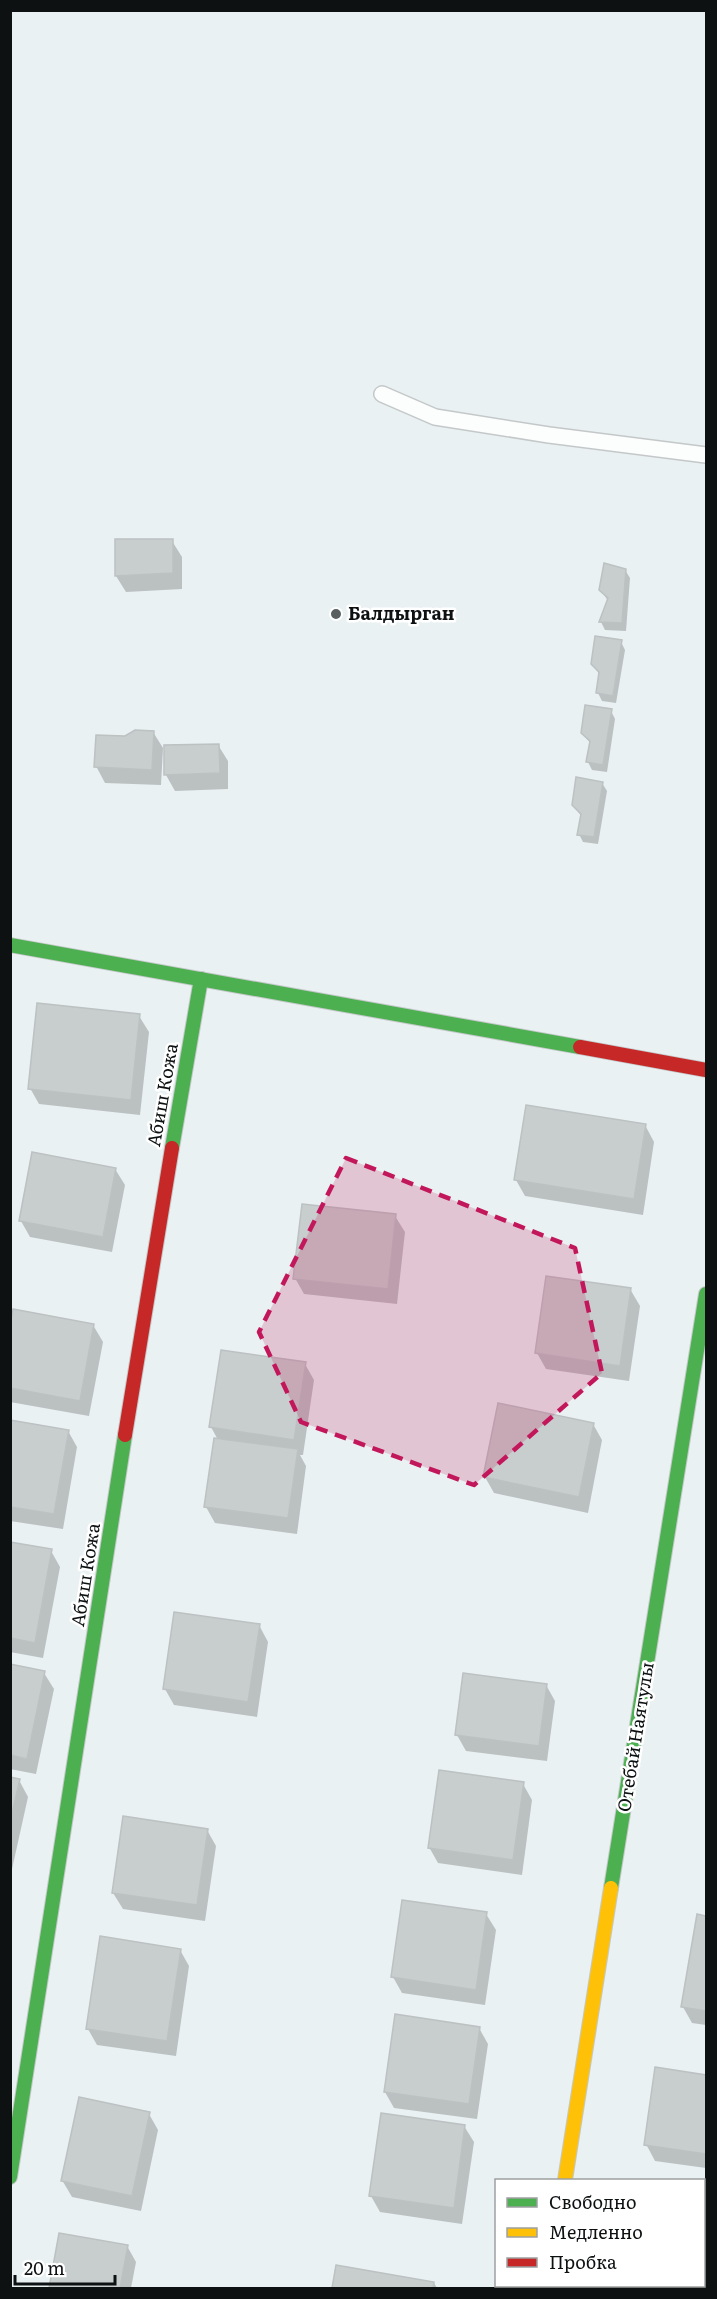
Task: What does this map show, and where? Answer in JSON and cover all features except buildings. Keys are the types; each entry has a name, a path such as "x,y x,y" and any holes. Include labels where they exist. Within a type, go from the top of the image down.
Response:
{"street":[{"path":"10,945 706,1070"},
{"name":"Абиш Кожа","path":"10,2177 146,1300 201,979"},
{"name":"Отебай Наятулы","path":"565,2179 706,1294"}],"lane":[{"path":"382,394 435,417 549,435 706,455"}],"highlighted area":[{"path":"346,1158 575,1248 602,1373 474,1485 301,1422 259,1332"}],"traffic: fast":[{"path":"10,945 580,1047"},
{"path":"172,1148 201,979"},
{"path":"611,1888 706,1294"},
{"path":"10,2177 125,1435"}],"traffic: slow":[{"path":"565,2179 611,1888"}],"traffic: jam":[{"path":"580,1047 706,1070"},
{"path":"125,1435 172,1148"}],"place":[{"name":"Балдырган","path":"336,614"}]}
